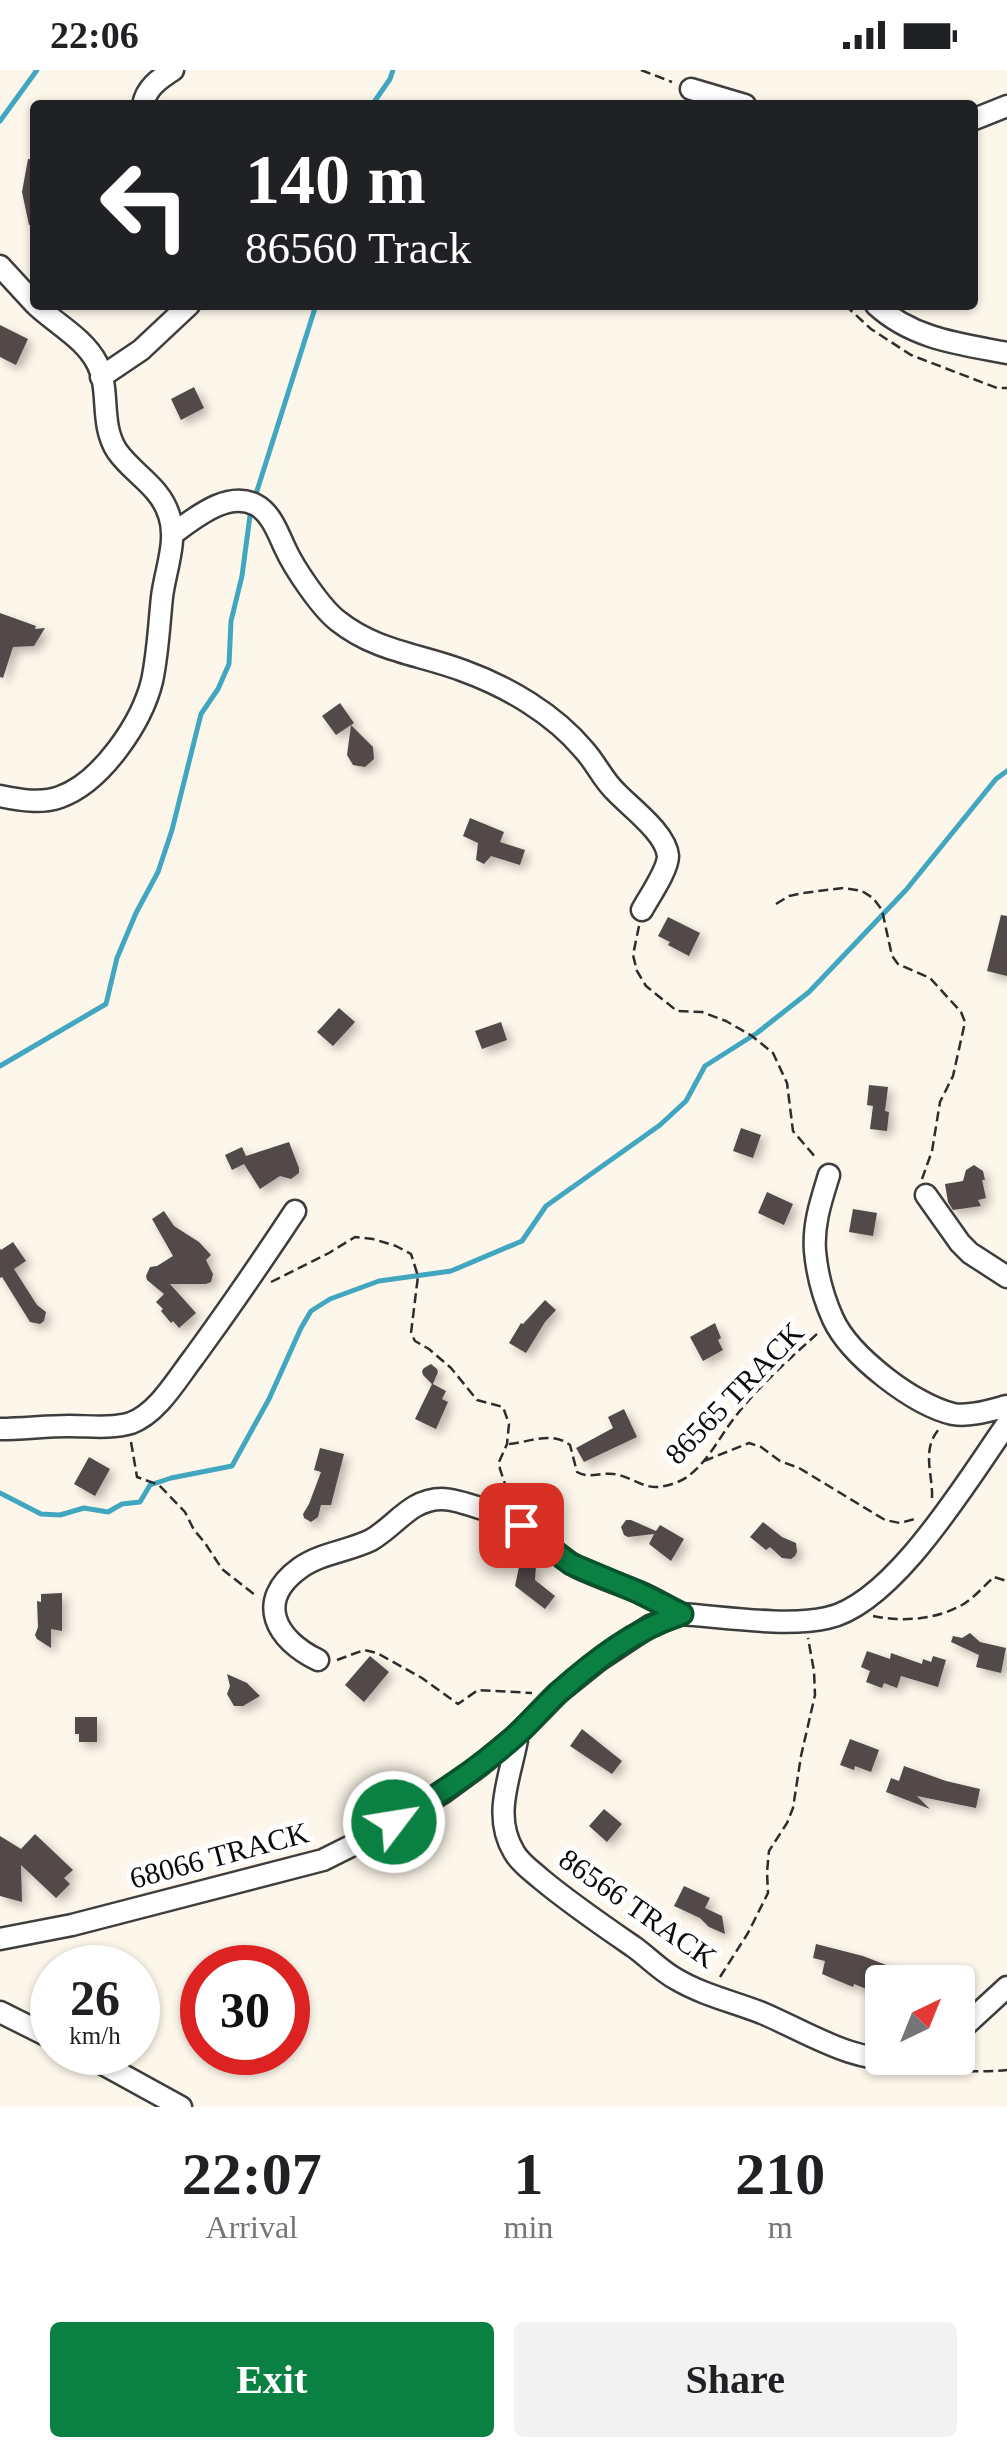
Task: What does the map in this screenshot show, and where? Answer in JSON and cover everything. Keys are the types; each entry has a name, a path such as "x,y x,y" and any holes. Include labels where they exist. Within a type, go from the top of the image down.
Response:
{"street":[{"path":"144,100 156,81 173,70"},
{"path":"690,89 728,100"},
{"path":"978,118 1007,106"},
{"path":"0,266 30,298"},
{"path":"0,796 34,801 68,793 94,775 129,732 151,685 174,533 156,490 125,461 110,439 99,366 43,310"},
{"path":"102,378 142,350 185,310"},
{"path":"883,310 929,338 1007,353"},
{"path":"174,533 222,504 242,500 257,505 271,520 318,600 334,618 370,642 466,672 500,687 554,721 587,753 613,790 636,810 664,846 668,860 642,910"},
{"path":"829,1175 817,1213 815,1250 833,1320 843,1335 894,1385 953,1414 1007,1406"},
{"path":"926,1194 960,1243 1007,1277"},
{"path":"0,1429 128,1424 151,1410 236,1301 295,1211"},
{"name":"68066 TRACK","path":"0,1939 72,1925 322,1860 444,1792 518,1734 558,1693 650,1626 682,1614 804,1622 851,1610 875,1594 920,1546 999,1450 1007,1424"},
{"path":"318,1660 283,1635 275,1621 272,1608 280,1590 300,1568 381,1534 420,1503 444,1499 521,1525 571,1564 682,1614"},
{"name":"86566 TRACK","path":"518,1734 502,1807 515,1854 575,1907 676,1979 837,2048 865,2055"},
{"path":"975,2016 1007,1986"},
{"path":"0,2012 30,2027"},
{"path":"127,2075 181,2107"}],"path":[{"path":"640,70 690,89"},
{"path":"851,310 911,356 997,388 1007,388"},
{"path":"776,904 802,893 844,888 862,891 882,910 892,956 898,964 930,978 962,1012 965,1022 953,1076 940,1102 932,1151 924,1168 926,1194"},
{"path":"642,910 634,955 646,986 677,1011 702,1012 726,1021 773,1053 787,1084 793,1131 829,1175"},
{"path":"267,1284 355,1237 385,1242 411,1254 418,1276 411,1333 415,1341 451,1368 478,1400 503,1407 509,1424 500,1469 521,1525"},
{"name":"86565 TRACK","path":"507,1444 552,1437 570,1445 577,1472 584,1476 614,1474 657,1487 678,1482 703,1461 761,1387 833,1320"},
{"path":"933,1496 928,1452 931,1438 953,1414"},
{"path":"128,1424 137,1476 159,1485 185,1512 222,1569 272,1608"},
{"path":"703,1461 749,1443 885,1520 900,1523 917,1519"},
{"path":"851,1610 892,1620 932,1617 964,1604 994,1577 1007,1581"},
{"path":"703,1992 724,1972 768,1894 770,1851 793,1808 816,1683 804,1622"},
{"path":"318,1660 331,1663 364,1650 377,1653 458,1704 478,1690 558,1693"},
{"path":"975,2072 1007,2070"}],"building":[{"path":"30,159 30,225 29,225 22,192"},
{"path":"0,325 28,339 16,365 0,357"},
{"path":"194,387 204,408 181,420 171,399"},
{"path":"0,613 36,626 35,629 45,628 34,646 13,647 3,678 0,677"},
{"path":"340,703 354,723 336,735 322,716"},
{"path":"351,725 373,747 374,759 365,767 353,765 347,755"},
{"path":"470,818 504,832 500,842 525,850 520,865 491,856 484,864 476,860 478,843 463,836"},
{"path":"1001,915 1007,916 1007,976 987,971"},
{"path":"668,917 700,933 689,956 658,936"},
{"path":"339,1008 355,1022 333,1046 317,1032"},
{"path":"501,1022 507,1040 482,1049 475,1031"},
{"path":"869,1085 888,1087 887,1131 870,1129 873,1106 867,1105"},
{"path":"741,1128 761,1135 753,1158 733,1151"},
{"path":"289,1142 299,1173 291,1179 280,1176 260,1189 244,1164 232,1170 225,1155 242,1147 246,1156"},
{"path":"974,1165 983,1171 986,1198 978,1200 981,1206 953,1210 945,1184 963,1181 966,1170"},
{"path":"767,1192 793,1204 784,1225 758,1213"},
{"path":"853,1209 877,1213 873,1236 849,1232"},
{"path":"164,1211 174,1226 211,1255 206,1260 213,1274 211,1282 170,1284 196,1313 179,1328 161,1311 156,1302 164,1294 146,1276 150,1267 173,1256 152,1219"},
{"path":"13,1242 26,1261 14,1269 37,1305 46,1312 40,1324 30,1322 0,1278 0,1248"},
{"path":"545,1300 556,1310 526,1353 509,1343 521,1323"},
{"path":"715,1323 723,1350 703,1361 690,1337"},
{"path":"431,1364 438,1372 433,1384 446,1391 442,1399 448,1402 436,1429 415,1419 432,1384 422,1371"},
{"path":"624,1409 637,1437 584,1462 576,1448 613,1428 608,1417"},
{"path":"320,1448 344,1454 331,1505 321,1505 318,1517 311,1522 303,1514 321,1472 314,1470"},
{"path":"89,1457 110,1469 95,1496 74,1484"},
{"path":"626,1520 656,1531 660,1525 684,1539 671,1561 649,1544 654,1534 624,1535 621,1527"},
{"path":"763,1522 796,1543 795,1556 782,1558 750,1537"},
{"path":"527,1562 536,1566 535,1580 555,1596 545,1609 515,1586 519,1567"},
{"path":"62,1593 62,1631 51,1629 51,1648 35,1635 37,1601 41,1602 41,1594"},
{"path":"970,1633 980,1642 1006,1648 1001,1673 976,1667 979,1655 951,1642 953,1636 962,1638"},
{"path":"867,1651 890,1659 891,1653 922,1664 923,1659 931,1662 933,1656 946,1660 938,1687 901,1676 897,1688 866,1682 870,1671 861,1667"},
{"path":"370,1656 389,1672 364,1702 345,1685"},
{"path":"227,1674 247,1683 260,1696 243,1706 234,1706 227,1694"},
{"path":"75,1717 97,1717 97,1742 79,1742"},
{"path":"582,1729 622,1761 612,1774 570,1746"},
{"path":"850,1739 879,1750 871,1772 840,1765"},
{"path":"904,1766 980,1789 976,1808 917,1796 930,1809 886,1792 891,1778 899,1781"},
{"path":"604,1809 622,1824 607,1842 589,1826"},
{"path":"35,1834 73,1870 64,1878 70,1884 56,1898 21,1865 22,1902 0,1896 0,1836 21,1849"},
{"path":"684,1886 710,1898 705,1908 722,1916 725,1934 674,1906"},
{"path":"816,1944 886,1965 865,1965 865,1988 822,1974 825,1961 813,1958"}],"waterway":[{"path":"0,121 37,70"},
{"path":"375,100 393,70"},
{"path":"255,497 314,310"},
{"path":"0,1066 106,1004 117,958 158,872 172,830 201,714 229,664 231,621 251,508"},
{"path":"0,1493 41,1514 60,1515 84,1508 108,1512 122,1504 140,1502 150,1485 232,1466 311,1311 330,1299 379,1281 451,1271 522,1241 546,1206 660,1125 686,1101 705,1066 757,1033 809,992 906,890 996,779 1007,771"}],"route":[{"path":"394,1822 478,1767 599,1660 650,1626 682,1614 571,1564 521,1525"}]}
